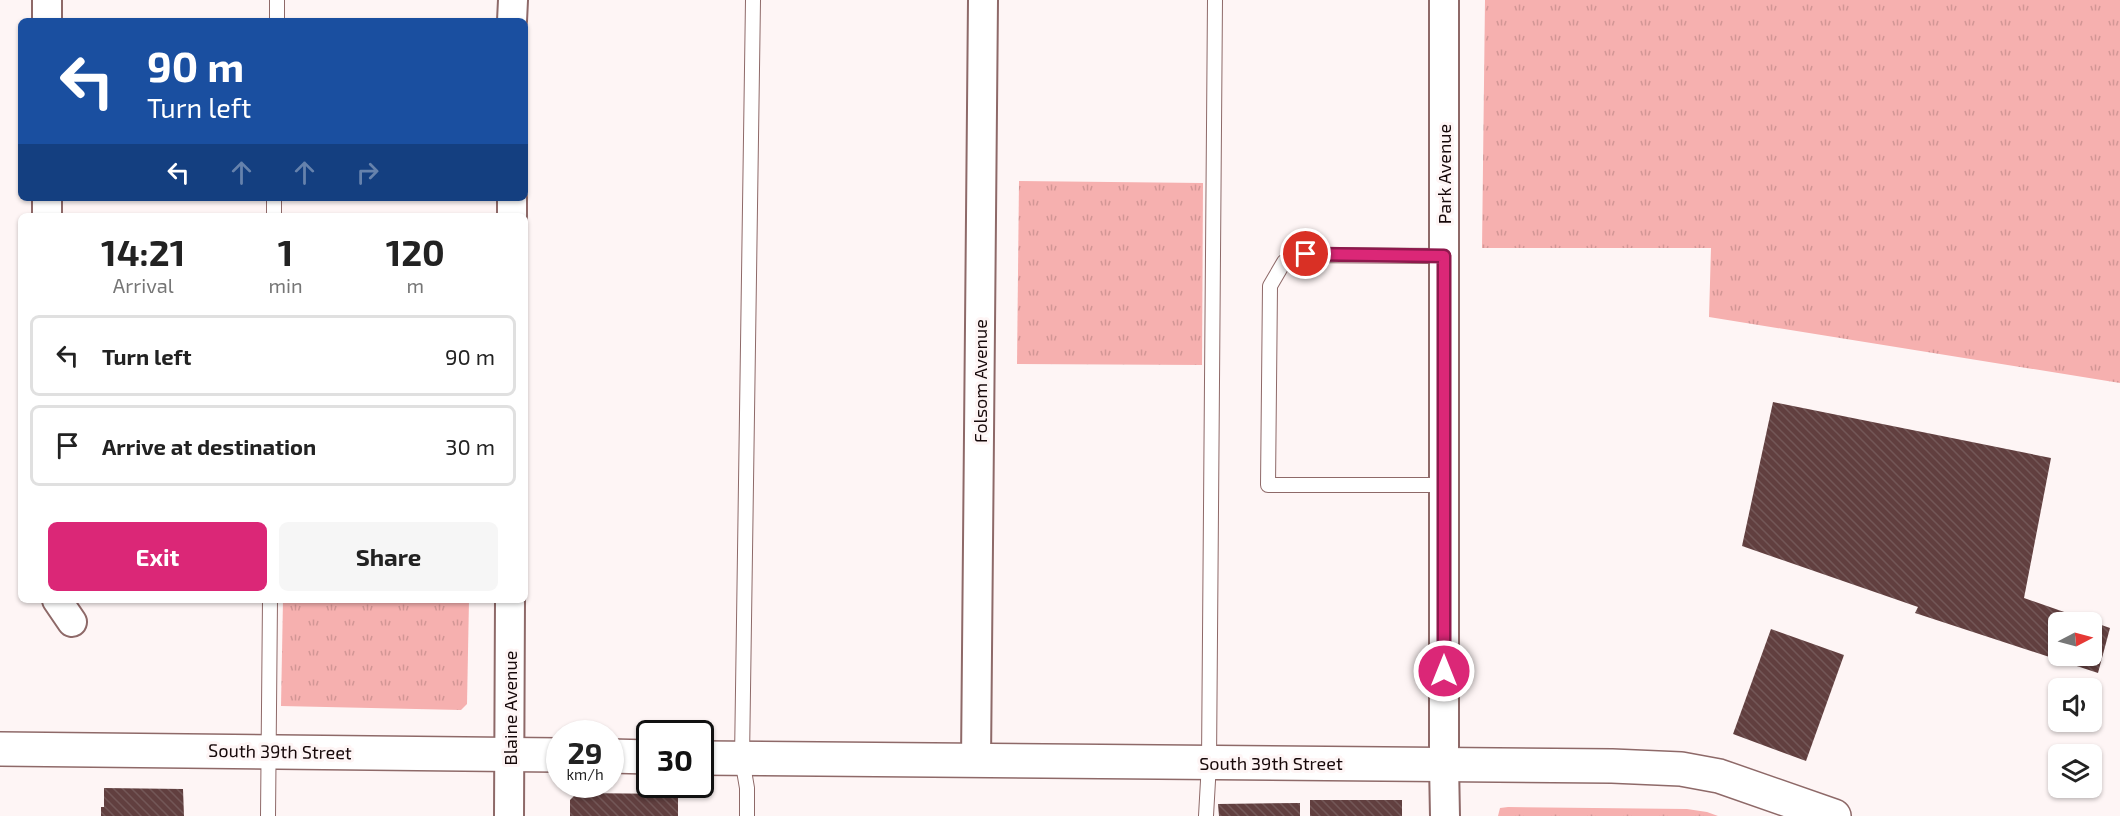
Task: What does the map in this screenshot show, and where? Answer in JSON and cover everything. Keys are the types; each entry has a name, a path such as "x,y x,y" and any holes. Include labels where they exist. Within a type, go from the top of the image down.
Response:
{"street":[{"path":"47,18 48,0"},
{"path":"513,0 513,18"},
{"name":"Folsom Avenue","path":"976,761 983,0"},
{"name":"Park Avenue","path":"1444,0 1445,816"},
{"name":"Blaine Avenue","path":"508,816 510,603"},
{"name":"South 39th Street","path":"0,748 546,755"},
{"name":"South 39th Street","path":"714,758 1444,764 1680,769 1719,776 1834,816"}],"lane":[{"path":"276,18 277,0"},
{"path":"747,816 747,788 742,759 753,0"},
{"path":"1206,816 1209,763 1215,0"},
{"path":"1444,256 1306,254 1295,255 1284,262 1270,286 1268,485 1444,485"},
{"path":"268,816 270,603"}],"green space":[{"path":"1485,0 2120,0 2120,383 1709,317 1711,248 1482,248"},
{"path":"1019,181 1203,183 1202,365 1017,364"},
{"path":"283,603 469,603 467,704 461,710 281,706"},
{"path":"1500,808 1687,809 1718,816 1498,816"}],"building":[{"path":"1773,402 2051,458 2024,598 2064,612 2048,612 2048,657 1915,613 1918,607 1742,546"},
{"path":"2102,625 2110,628 2102,658"},
{"path":"1771,629 1844,655 1806,761 1733,734"},
{"path":"2077,666 2100,666 2098,673"},
{"path":"104,788 183,789 184,816 101,816 101,807 104,807"},
{"path":"624,793 636,794 636,798 678,798 678,816 570,816 572,798 624,798"},
{"path":"1310,800 1402,800 1402,816 1310,816"},
{"path":"1300,803 1300,816 1219,816 1218,804"}],"route":[{"path":"1306,254 1444,256 1444,671"}]}
